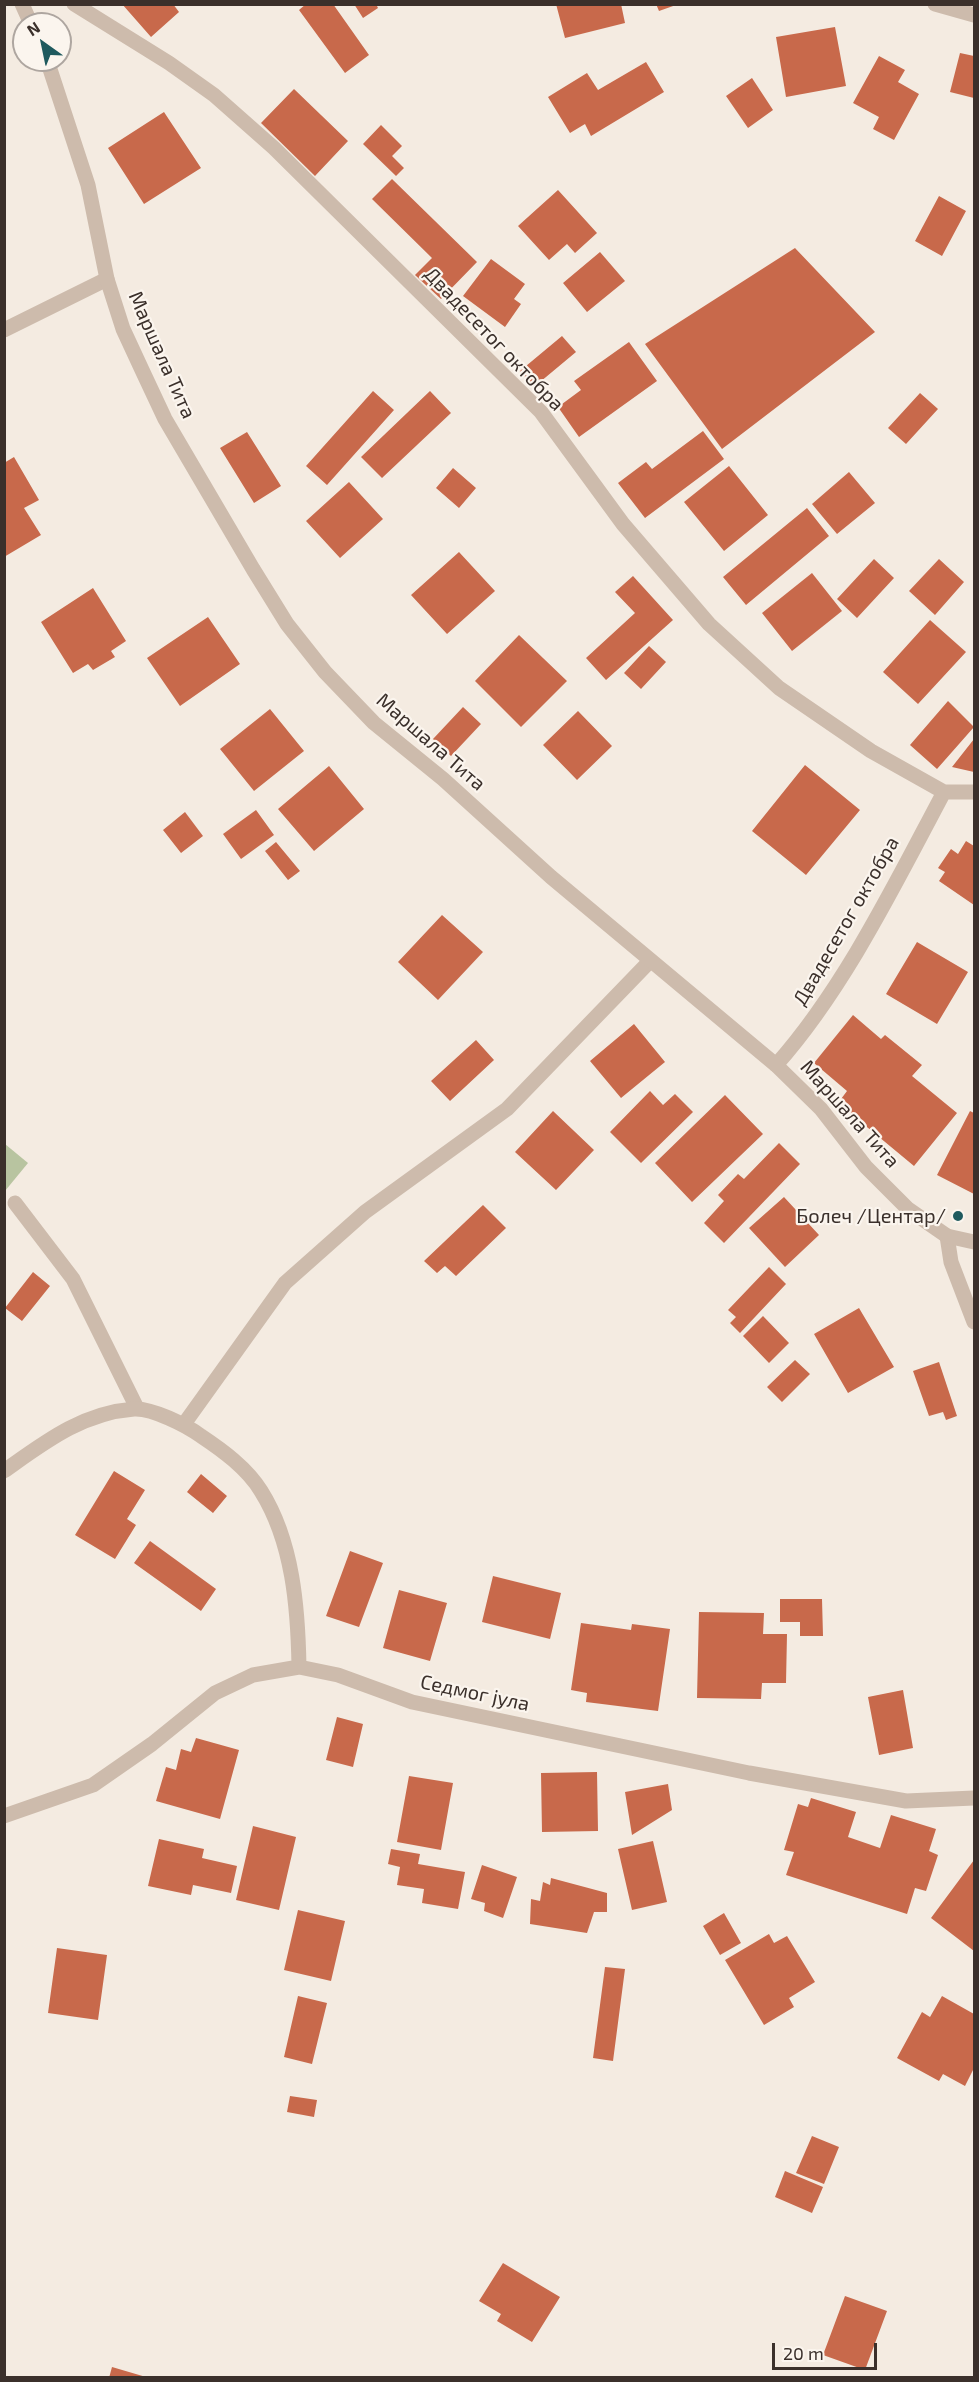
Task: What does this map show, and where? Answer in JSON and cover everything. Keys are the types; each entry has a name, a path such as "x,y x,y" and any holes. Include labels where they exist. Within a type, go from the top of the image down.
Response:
{"street":[{"name":"Двадесетог октобра","path":"74,4 170,63 214,95 274,148 541,412 623,524 709,624 779,688 871,751 944,792 975,792"},
{"path":"935,4 975,15"},
{"name":"Маршала Тита","path":"51,72 88,184 108,279 123,329 165,419 287,624 325,672 374,723 650,961 776,1065 821,1109 874,1175 908,1209 947,1236"},
{"path":"4,330 108,279"},
{"name":"Двадесетог октобра","path":"776,1065 807,1030 891,891 944,792"},
{"path":"184,1424 285,1283 365,1212 507,1109 650,961"},
{"path":"15,1203 73,1279 136,1408"},
{"path":"975,1242 947,1236 951,1262 975,1322"},
{"path":"4,1471 61,1431 81,1421 136,1408 184,1424 227,1454 260,1490 281,1534 298,1614 299,1667"},
{"name":"Седмог јула","path":"4,1816 93,1785 152,1744 215,1693 253,1675 299,1667 338,1675 412,1702 748,1773 906,1801 975,1798"}],"green space":[{"path":"5,1144 28,1163 5,1191"}],"building":[{"path":"122,4 173,4 179,12 151,37"},
{"path":"306,4 333,4 369,55 345,73 299,10"},
{"path":"354,4 376,4 378,8 363,18"},
{"path":"556,4 621,4 625,23 565,38"},
{"path":"656,4 676,4 676,5 659,11"},
{"path":"835,27 846,86 786,97 776,37"},
{"path":"960,53 974,56 974,98 950,92"},
{"path":"879,56 905,70 898,82 919,94 894,140 873,129 879,117 853,103"},
{"path":"646,62 664,92 591,136 585,124 570,133 548,97 587,73 598,90"},
{"path":"752,78 773,110 748,128 726,96"},
{"path":"294,89 348,141 315,176 261,123"},
{"path":"164,112 201,168 144,204 108,148"},
{"path":"381,125 402,146 392,156 404,168 396,176 363,144"},
{"path":"392,179 477,262 441,299 415,275 432,258 372,199"},
{"path":"558,190 597,233 575,253 567,244 549,260 518,226"},
{"path":"939,196 966,211 942,256 915,241"},
{"path":"795,248 875,332 722,449 645,344"},
{"path":"600,252 625,281 587,312 563,283"},
{"path":"491,259 525,284 514,299 521,304 505,327 463,296"},
{"path":"562,336 576,352 534,387 520,371"},
{"path":"629,342 657,381 579,437 558,407 581,390 574,381"},
{"path":"373,391 394,410 327,485 306,466"},
{"path":"430,391 451,413 382,478 361,457"},
{"path":"920,393 938,409 906,444 888,428"},
{"path":"703,431 724,459 645,518 618,483 646,462 652,469"},
{"path":"247,432 281,486 254,503 220,448"},
{"path":"14,457 39,500 24,508 41,535 4,557 4,463"},
{"path":"729,466 768,515 724,551 684,502"},
{"path":"453,468 476,488 459,508 436,488"},
{"path":"849,472 875,503 837,534 812,504"},
{"path":"349,482 383,519 340,558 306,521"},
{"path":"807,508 829,536 746,605 723,577"},
{"path":"459,552 495,591 447,634 411,595"},
{"path":"874,559 894,578 857,618 837,599"},
{"path":"939,559 964,582 935,615 909,591"},
{"path":"812,573 842,611 792,651 762,613"},
{"path":"633,576 673,620 606,680 586,658 635,613 615,592"},
{"path":"93,588 126,641 111,651 115,657 93,670 88,664 73,673 41,622"},
{"path":"208,617 240,664 180,706 147,658"},
{"path":"930,620 966,652 918,704 883,672"},
{"path":"519,635 567,681 521,727 475,681"},
{"path":"649,646 666,662 641,689 624,673"},
{"path":"948,701 974,727 937,769 910,745"},
{"path":"463,707 481,724 451,756 433,739"},
{"path":"270,709 304,751 254,791 220,749"},
{"path":"578,711 612,746 577,780 543,745"},
{"path":"974,739 974,772 952,767"},
{"path":"805,765 860,810 806,875 752,831"},
{"path":"329,766 364,809 314,851 278,809"},
{"path":"256,810 274,835 241,859 223,834"},
{"path":"185,812 203,836 181,853 163,830"},
{"path":"966,841 974,846 974,905 939,881 945,872 938,868 951,849 958,854"},
{"path":"276,842 300,871 288,880 265,851"},
{"path":"442,915 483,952 438,1000 398,962"},
{"path":"917,942 968,972 937,1024 886,994"},
{"path":"853,1015 881,1039 885,1035 922,1065 912,1076 957,1113 914,1166 838,1103 847,1091 814,1063"},
{"path":"634,1024 665,1062 621,1098 590,1061"},
{"path":"476,1040 494,1060 450,1101 431,1081"},
{"path":"650,1091 663,1105 675,1094 693,1112 641,1163 610,1132"},
{"path":"725,1095 763,1134 692,1202 655,1163"},
{"path":"553,1111 594,1150 556,1190 515,1152"},
{"path":"970,1111 974,1113 974,1194 937,1175"},
{"path":"779,1143 800,1164 724,1243 704,1223 724,1201 718,1195 738,1174 744,1179"},
{"path":"784,1197 819,1235 785,1267 749,1228"},
{"path":"483,1205 506,1228 456,1276 445,1266 437,1273 424,1261"},
{"path":"769,1267 786,1284 740,1333 730,1323 736,1317 728,1310"},
{"path":"33,1272 50,1286 22,1321 5,1308"},
{"path":"859,1308 894,1367 848,1393 814,1334"},
{"path":"763,1316 789,1343 769,1363 743,1336"},
{"path":"795,1360 810,1374 782,1402 767,1387"},
{"path":"939,1362 957,1416 946,1420 943,1412 929,1416 913,1371"},
{"path":"114,1471 145,1490 127,1519 136,1525 115,1559 75,1535"},
{"path":"201,1474 227,1496 213,1513 187,1492"},
{"path":"150,1541 216,1589 201,1611 134,1563"},
{"path":"350,1551 383,1563 359,1627 326,1616"},
{"path":"493,1576 561,1593 550,1639 482,1622"},
{"path":"399,1590 447,1603 430,1661 383,1648"},
{"path":"780,1599 822,1599 823,1636 800,1636 800,1622 780,1622"},
{"path":"699,1612 764,1613 763,1634 787,1634 786,1683 762,1683 761,1699 697,1698"},
{"path":"581,1623 631,1630 632,1624 670,1629 658,1711 586,1702 587,1693 571,1690"},
{"path":"903,1690 913,1748 879,1755 868,1697"},
{"path":"337,1717 363,1724 353,1767 326,1760"},
{"path":"196,1738 239,1750 220,1819 156,1801 166,1767 176,1770 181,1749 191,1752"},
{"path":"597,1772 598,1831 542,1832 541,1773"},
{"path":"409,1776 453,1783 441,1850 397,1842"},
{"path":"668,1784 672,1810 632,1835 625,1792"},
{"path":"811,1798 856,1812 848,1837 880,1848 891,1815 936,1829 929,1851 938,1855 926,1891 915,1888 907,1914 786,1875 794,1852 784,1850 798,1804 808,1807"},
{"path":"253,1826 296,1837 279,1910 236,1900"},
{"path":"159,1839 204,1849 202,1858 237,1866 231,1893 193,1885 191,1895 148,1886"},
{"path":"653,1841 667,1902 632,1910 618,1849"},
{"path":"391,1849 420,1854 418,1864 465,1872 458,1909 422,1903 424,1889 397,1885 400,1867 388,1864"},
{"path":"974,1860 974,1951 931,1918"},
{"path":"482,1865 517,1877 503,1918 484,1911 485,1903 471,1899"},
{"path":"551,1878 607,1893 607,1912 594,1912 587,1933 530,1924 531,1899 540,1901 543,1882 550,1885"},
{"path":"298,1910 345,1921 331,1981 284,1970"},
{"path":"724,1913 741,1943 720,1955 703,1926"},
{"path":"769,1934 774,1943 787,1936 815,1982 789,1998 794,2007 764,2025 725,1960"},
{"path":"57,1948 107,1955 98,2020 48,2013"},
{"path":"605,1967 625,1969 613,2061 593,2058"},
{"path":"298,1996 327,2003 312,2064 284,2057"},
{"path":"942,1996 974,2014 974,2068 965,2086 943,2074 939,2081 897,2058 922,2012 930,2017"},
{"path":"290,2096 317,2100 314,2117 287,2112"},
{"path":"812,2136 839,2147 824,2184 796,2173"},
{"path":"785,2171 823,2187 812,2213 775,2197"},
{"path":"503,2263 560,2297 532,2342 497,2321 501,2314 479,2301"},
{"path":"845,2296 887,2311 865,2370 823,2355"},
{"path":"112,2367 146,2377 146,2378 109,2378"}],"place":[{"name":"Болеч /Центар/","path":"958,1216"}]}
